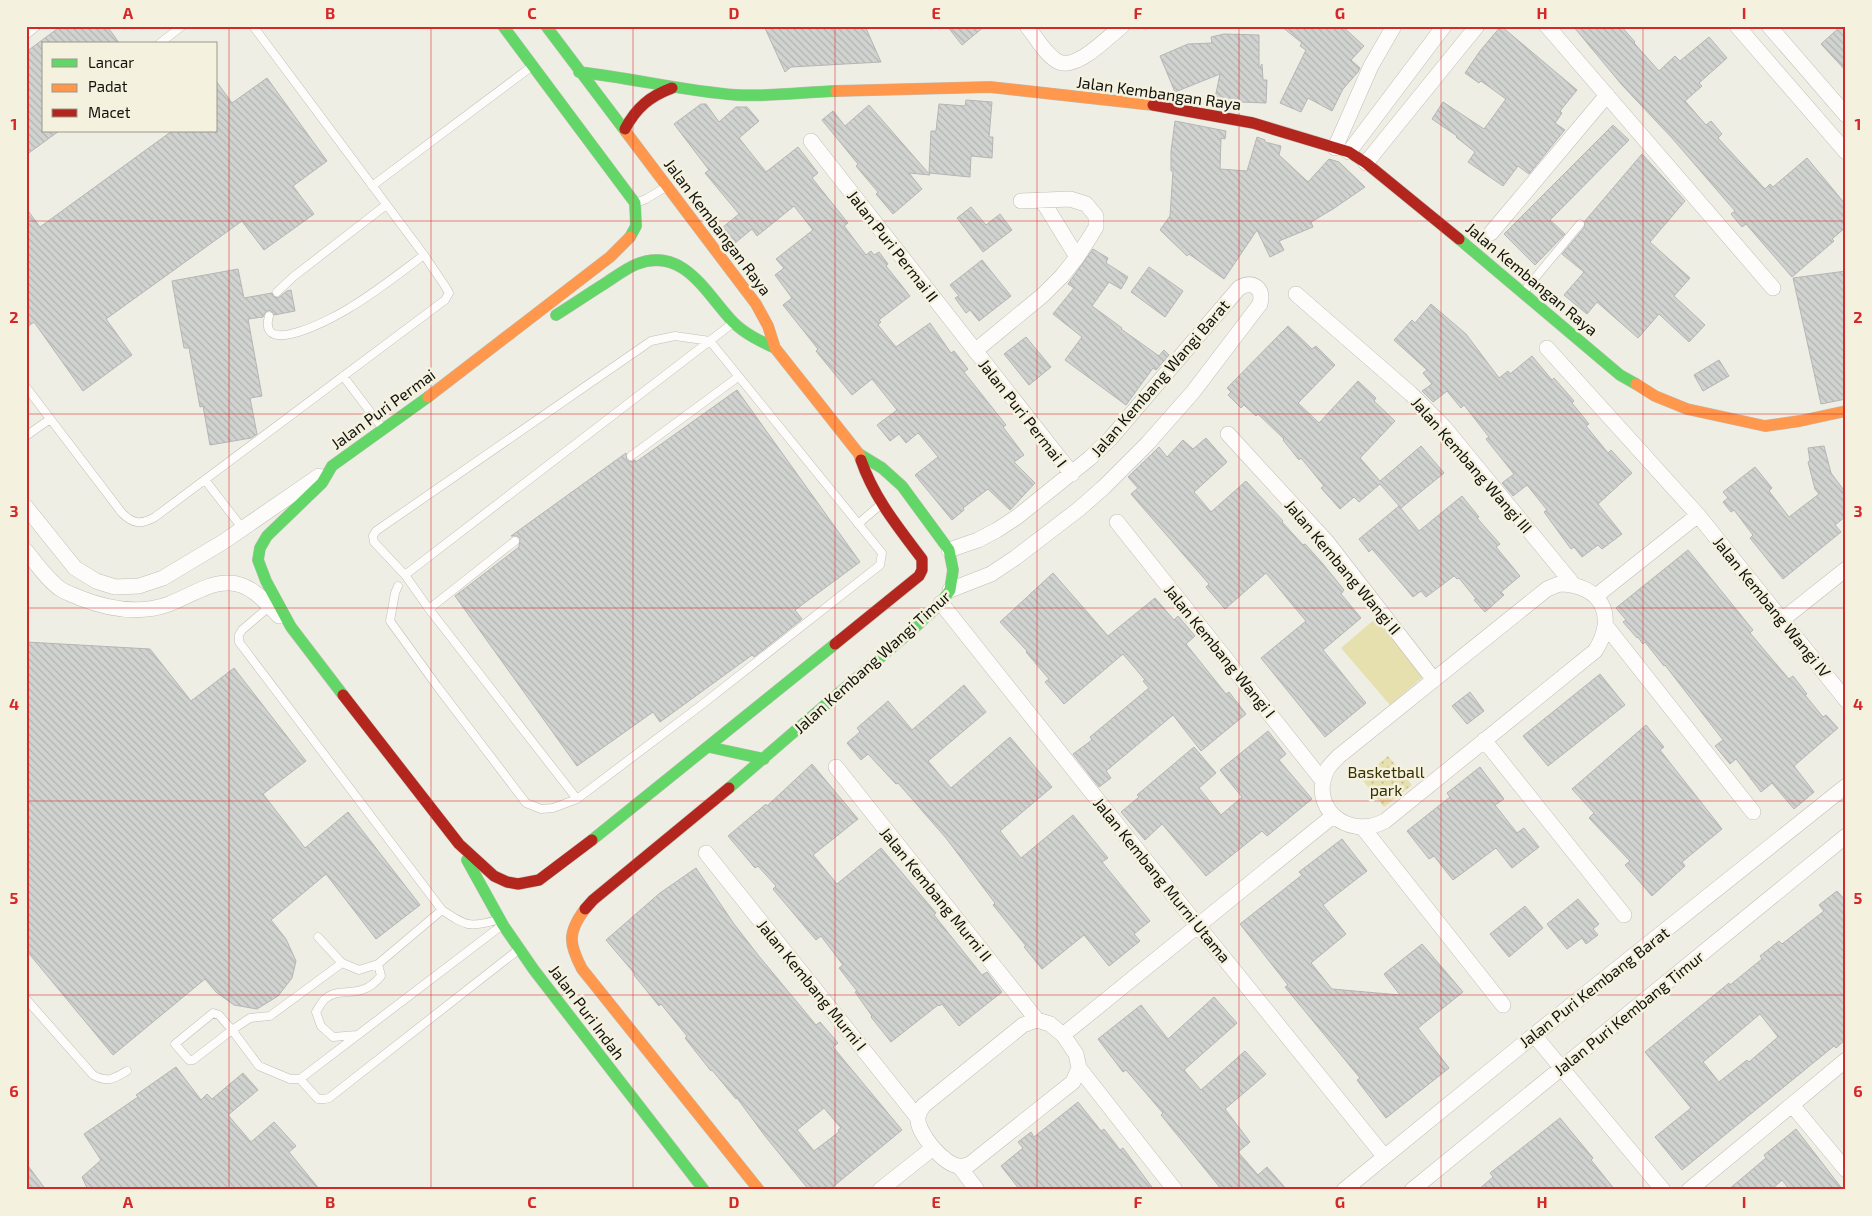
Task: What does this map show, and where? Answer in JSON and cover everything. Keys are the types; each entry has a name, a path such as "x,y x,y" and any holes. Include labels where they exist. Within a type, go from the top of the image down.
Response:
{"main road":[{"path":"503,26 634,203"},
{"name":"Jalan Kembangan Raya","path":"546,26 756,304 768,326 776,348 859,454 868,481 881,504 922,559"},
{"name":"Jalan Kembangan Raya","path":"579,72 614,76 672,88 739,95 904,88 990,87 1162,106 1253,123 1342,150 1366,163 1523,292 1620,375 1655,396 1687,409 1765,426 1846,411"},
{"name":"Jalan Kembangan Raya","path":"625,130 635,112 648,98 672,88"},
{"name":"Jalan Puri Permai","path":"459,844 290,627 262,572 258,560 260,548 267,536 322,483 332,466 384,430 502,342 610,257 633,234 637,219 634,203"},
{"name":"Jalan Kembangan Raya","path":"502,342 524,336 629,268 645,262 666,261 682,267 705,287 734,322 752,337 776,348"},
{"name":"Jalan Kembangan Raya","path":"859,454 882,468 902,486 949,550 953,570 950,590"},
{"name":"Jalan Kembang Wangi Timur","path":"459,844 494,876 507,882 518,884 539,880 568,860 919,576 922,570 922,559"},
{"name":"Jalan Kembang Wangi Timur","path":"570,939 574,921 593,900 764,759 911,631 941,603 950,590"},
{"path":"709,747 764,759"},
{"name":"Jalan Puri Indah","path":"459,844 501,922 519,949 704,1190"},
{"name":"Jalan Puri Indah","path":"570,939 573,953 582,969 759,1190"}],"street":[{"path":"1027,26 1052,57 1065,63 1074,62 1082,58 1122,26"},
{"path":"1342,150 1371,66 1394,26"},
{"path":"1342,150 1444,26"},
{"path":"1366,163 1477,26"},
{"path":"1548,26 1773,288"},
{"path":"1736,26 1846,152"},
{"path":"1769,26 1846,115"},
{"path":"1491,233 1607,95"},
{"name":"Jalan Puri Permai II","path":"811,141 975,351"},
{"path":"975,351 1043,295 1078,257 1096,227 1096,216 1086,204 1070,199 1021,201"},
{"path":"1042,200 1078,257"},
{"name":"Jalan Kembang Wangi Barat","path":"949,550 978,540 1017,518 1072,474 1110,440 1239,288 1246,284 1253,285 1259,289 1262,296 1260,304"},
{"name":"Jalan Kembang Wangi III","path":"1296,294 1411,394 1444,427 1572,584"},
{"name":"Jalan Kembang Wangi Timur","path":"950,590 990,574 1015,558 1079,509 1104,487 1148,443 1193,392 1260,304"},
{"name":"Jalan Kembang Wangi IV","path":"1547,348 1698,515 1846,700"},
{"name":"Jalan Puri Permai I","path":"975,351 1072,474"},
{"name":"Jalan Kembang Wangi II","path":"1228,434 1327,542 1434,680"},
{"path":"26,507 75,568 96,581 115,586 139,586 163,578 243,528 332,466"},
{"path":"1596,596 1698,515"},
{"name":"Jalan Kembang Wangi I","path":"1117,522 1323,781"},
{"path":"26,551 62,590 105,606 128,610 147,610 166,605 212,586 230,582 254,591 290,627"},
{"path":"1782,620 1846,569"},
{"path":"1559,584 1572,584 1585,588 1596,596 1604,610 1606,626 1603,639 1595,651 1385,821 1375,826 1364,828 1346,825 1333,816 1324,798 1323,781 1329,767 1339,756 1547,589 1559,584"},
{"name":"Jalan Kembang Murni Utama","path":"941,603 1384,1156"},
{"path":"1606,626 1753,812"},
{"path":"1484,740 1624,915"},
{"name":"Jalan Kembang Murni II","path":"836,767 1037,1020"},
{"name":"Jalan Puri Kembang Barat","path":"1344,1190 1534,1035 1846,786"},
{"path":"1063,1035 1333,816"},
{"path":"1364,828 1503,1005"},
{"name":"Jalan Puri Kembang Timur","path":"1412,1190 1846,836"},
{"name":"Jalan Kembang Murni I","path":"706,852 918,1118 921,1131 932,1148"},
{"path":"918,1118 923,1106 1022,1025 1037,1020 1050,1024 1063,1035 1076,1054 1078,1068 1073,1082 970,1164 959,1166"},
{"path":"1534,1035 1663,1190"},
{"path":"1689,1190 1846,1060"},
{"path":"1078,1068 1175,1190"},
{"path":"1792,1105 1846,1170"},
{"path":"880,1190 932,1148 947,1161 959,1166 977,1190"}],"lane":[{"path":"26,35 37,26"},
{"path":"162,42 182,26"},
{"path":"26,388 122,513 130,521 137,523 150,520 445,300 449,293 446,286 253,26"},
{"path":"372,186 532,66"},
{"path":"634,203 646,200 668,186"},
{"path":"278,292 293,277 386,205"},
{"path":"1523,292 1580,224"},
{"path":"269,316 268,330 273,335 294,334 350,308 424,255"},
{"path":"405,575 734,322"},
{"path":"398,586 395,592 390,621 436,686 526,802 541,809 553,808 577,800 880,565 882,554 710,341 674,336 650,342 376,531 373,536 374,542 405,575 429,609 577,800"},
{"path":"343,376 384,430"},
{"path":"631,456 738,377"},
{"path":"26,436 50,419"},
{"path":"205,480 243,528"},
{"path":"858,524 881,504"},
{"path":"429,609 515,541"},
{"path":"270,606 242,630 238,636 238,642 442,910 460,922 475,926 501,922"},
{"path":"318,936 342,963 359,970 378,964 442,910"},
{"path":"342,963 270,1016 250,1018 232,1030 193,1060 189,1060 175,1044 213,1014 219,1015 232,1030 259,1066 290,1079 300,1079 501,922"},
{"path":"300,1079 318,1099 329,1098 519,949"},
{"path":"357,1036 334,1037 321,1026 316,1012 325,998 335,993 364,990 375,983 381,976 378,964"},
{"path":"26,999 93,1074 103,1080 113,1078 127,1070"}],"green space":[{"path":"1375,619 1424,676 1390,705 1341,648"},
{"name":"Basketball park","path":"1388,756 1412,785 1384,807 1361,778"}],"building":[{"path":"61,26 107,26 119,42 42,42 42,132 58,132 26,155 26,52"},
{"path":"764,26 865,26 881,62 791,67 785,72"},
{"path":"947,26 985,26 962,45"},
{"path":"1281,26 1342,26 1364,46 1351,60 1360,68 1343,89 1332,111 1308,98 1301,112 1280,103 1306,50 1300,46 1302,43"},
{"path":"1501,26 1577,90 1560,111 1562,113 1555,123 1565,130 1529,174 1518,166 1503,186 1468,162 1475,152 1457,136 1432,119 1443,102 1484,129 1506,99 1481,81 1479,83 1465,73"},
{"path":"1573,26 1621,26 1659,71 1675,56 1680,61 1709,37 1727,58 1699,83 1702,86 1685,101 1706,125 1711,121 1722,134 1718,138 1765,189 1770,184 1773,187 1807,158 1846,205 1846,227 1832,239 1834,241 1792,277 1746,224 1742,227 1731,214 1735,211 1672,138 1622,85"},
{"path":"1841,26 1846,26 1846,71 1821,44"},
{"path":"1224,34 1259,35 1259,68 1262,64 1263,80 1267,80 1266,103 1241,102 1239,108 1214,103 1220,74 1175,92 1160,56 1188,44 1212,43 1211,37"},
{"path":"267,78 327,161 293,186 314,214 264,250 242,221 106,319 132,355 83,391 34,322 26,328 26,208 40,227 171,132 218,132 218,84 232,103"},
{"path":"966,100 992,102 989,137 993,137 992,158 971,156 970,177 929,173 931,131 936,131 939,104 965,106"},
{"path":"701,104 706,104 719,122 736,107 747,107 759,121 739,138 766,172 798,147 818,173 812,178 848,223 844,226 866,255 871,251 874,255 879,252 888,264 886,266 910,296 879,320 881,322 878,325 896,347 930,323 951,353 954,351 968,369 964,372 1006,425 1003,427 1024,455 1014,462 1035,483 1010,510 988,489 963,508 964,510 952,520 915,475 938,457 918,433 906,443 899,434 890,441 877,425 897,410 872,379 852,395 816,351 818,349 783,305 792,298 775,275 784,268 776,259 813,230 794,206 757,236 752,229 729,248 717,232 739,214 705,173 709,170 674,124"},
{"path":"869,105 930,175 909,173 922,189 893,214 876,194 878,192 856,166 858,164 822,120 833,111 845,126"},
{"path":"1175,121 1226,131 1225,139 1221,138 1220,169 1247,171 1257,137 1265,140 1265,142 1281,146 1279,155 1308,182 1329,159 1339,162 1365,187 1311,222 1313,227 1279,241 1284,250 1270,257 1257,230 1224,279 1189,254 1187,256 1160,230 1170,216 1173,171 1171,171 1171,151"},
{"path":"1613,125 1629,140 1550,220 1565,234 1535,265 1504,234"},
{"path":"1642,154 1685,201 1650,242 1690,278 1674,296 1705,325 1689,342 1659,314 1638,338 1597,302 1587,314 1564,295 1584,272 1562,254 1584,228 1585,221"},
{"path":"971,207 986,225 1000,214 1012,230 983,252 957,218"},
{"path":"1093,249 1108,258 1106,263 1128,277 1121,289 1109,282 1092,306 1159,356 1164,350 1169,355 1156,370 1153,368 1126,405 1065,360 1082,337 1053,314 1074,288 1068,284"},
{"path":"982,260 1011,296 979,321 970,310 966,313 955,298 959,296 950,285"},
{"path":"1149,267 1183,291 1165,317 1131,292"},
{"path":"238,269 244,298 272,293 273,296 278,298 291,290 295,311 274,315 269,310 263,317 248,319 262,396 250,398 257,434 251,438 210,445 203,406 200,407 189,348 184,348 172,281"},
{"path":"1846,271 1846,399 1821,404 1793,278"},
{"path":"1431,304 1466,334 1499,378 1508,371 1510,374 1532,356 1552,380 1554,378 1574,401 1572,403 1589,424 1586,426 1608,453 1611,450 1632,473 1598,504 1622,534 1602,549 1598,545 1582,557 1574,547 1571,549 1544,512 1547,510 1527,485 1513,496 1502,483 1514,474 1486,439 1489,437 1464,405 1461,408 1447,391 1433,402 1422,391 1432,384 1423,373 1427,370 1394,340 1412,320 1415,323"},
{"path":"1288,326 1312,349 1316,346 1335,365 1298,403 1319,423 1358,381 1376,398 1374,401 1395,421 1360,458 1380,481 1421,446 1444,473 1401,508 1380,484 1359,502 1354,497 1340,509 1321,488 1324,486 1301,458 1299,460 1284,439 1258,414 1256,416 1244,405 1241,408 1228,395 1231,392 1227,388"},
{"path":"1026,337 1051,367 1029,385 1004,354"},
{"path":"1719,360 1729,376 1703,391 1694,375"},
{"path":"737,390 860,562 795,610 802,619 754,657 752,655 660,722 653,712 577,766 455,596 519,547 520,538 511,536 626,453 627,460 631,462 635,460 636,462"},
{"path":"1206,438 1227,462 1194,492 1211,512 1246,481 1303,545 1305,544 1323,564 1344,590 1341,594 1361,618 1323,650 1366,703 1325,737 1261,658 1306,621 1266,573 1225,609 1206,587 1209,584 1131,494 1138,488 1128,477 1159,447 1167,457 1183,440 1193,449"},
{"path":"1824,446 1831,473 1846,493 1846,516 1835,525 1841,532 1783,579 1750,538 1753,535 1734,510 1731,512 1723,502 1728,498 1723,492 1755,467 1772,488 1769,491 1789,517 1819,494 1815,489 1808,462 1810,461 1808,448"},
{"path":"1462,496 1479,517 1477,518 1500,544 1496,547 1520,576 1501,592 1504,595 1485,612 1459,578 1457,579 1454,576 1426,597 1421,591 1413,597 1372,549 1369,552 1359,539 1399,506 1419,531"},
{"path":"1688,550 1753,630 1750,633 1771,658 1789,679 1793,676 1807,694 1805,695 1823,717 1826,715 1838,728 1794,766 1814,792 1794,809 1772,783 1761,792 1736,759 1730,764 1715,746 1723,740 1665,665 1645,642 1643,644 1623,622 1626,620 1616,608"},
{"path":"1053,573 1108,636 1155,598 1174,620 1178,616 1195,636 1186,644 1226,694 1229,692 1246,714 1201,751 1173,715 1106,771 1111,778 1099,787 1073,754 1092,740 1090,737 1149,688 1143,681 1145,680 1123,654 1064,704 1045,682 1049,679 1027,651 1000,622"},
{"path":"26,642 150,649 191,701 234,668 306,761 263,794 305,848 348,812 420,905 376,939 326,874 271,920 286,939 296,961 292,978 278,996 257,1009 234,1005 216,992 205,979 113,1055 26,950"},
{"path":"1600,674 1625,705 1548,766 1523,736"},
{"path":"964,685 986,712 928,761 951,788 1010,737 1052,787 1000,831 1021,858 1073,815 1108,858 1102,862 1150,921 1134,934 1140,941 1109,966 1084,935 1042,969 993,905 995,903 946,838 898,783 896,784 868,754 861,760 847,743 860,732 857,728 888,701 912,730"},
{"path":"1470,692 1484,711 1467,724 1452,706"},
{"path":"1646,725 1664,747 1660,750 1722,829 1682,862 1685,866 1652,896 1625,865 1630,861 1589,818 1594,813 1572,789"},
{"path":"1268,731 1286,754 1279,760 1312,799 1267,836 1262,831 1206,876 1162,824 1145,840 1121,812 1139,797 1137,795 1194,747 1216,773 1199,788 1221,815 1242,797 1220,770"},
{"path":"812,764 858,819 813,855 837,884 881,848 936,913 934,915 982,975 987,972 1002,992 959,1026 942,1004 938,1005 891,1042 871,1017 855,992 857,991 839,968 843,965 821,936 816,940 773,889 776,886 758,866 755,868 728,836 766,804 767,806"},
{"path":"1480,767 1504,799 1495,805 1517,833 1524,828 1539,847 1512,868 1496,848 1453,880 1434,856 1429,859 1407,831 1450,797 1447,793"},
{"path":"1342,839 1367,871 1323,905 1346,934 1311,963 1332,989 1400,995 1384,974 1422,944 1463,992 1418,1028 1449,1068 1386,1118 1357,1080 1360,1078 1285,987 1288,985 1240,924 1302,875 1299,872"},
{"path":"696,868 734,924 758,955 816,1025 820,1022 838,1043 833,1047 902,1130 829,1190 809,1190 737,1098 711,1071 685,1038 687,1036 661,1004 659,1006 606,940 660,893","holes":["824,1108 841,1128 838,1130 839,1132 814,1151 797,1130"]},
{"path":"1837,891 1846,901 1846,1039 1836,1048 1834,1046 1682,1170 1655,1137 1691,1108 1645,1052 1729,983 1730,985 1762,959 1760,956 1779,941 1782,944 1824,911 1819,905","holes":["1760,1014 1778,1037 1749,1062 1747,1060 1719,1082 1703,1062"]},
{"path":"1578,899 1599,924 1593,929 1598,935 1586,944 1582,938 1567,949 1547,924"},
{"path":"1525,906 1543,928 1509,957 1490,934"},
{"path":"1214,997 1237,1023 1184,1070 1201,1090 1245,1051 1266,1074 1225,1109 1250,1142 1238,1152 1258,1175 1267,1167 1287,1190 1222,1190 1161,1115 1163,1113 1126,1070 1123,1072 1098,1039 1141,1005 1168,1039"},
{"path":"176,1067 201,1100 207,1094 212,1099 243,1073 258,1090 228,1115 251,1142 274,1122 296,1146 289,1152 320,1190 88,1190 82,1177 101,1160 84,1134 138,1097 136,1095"},
{"path":"1078,1102 1101,1131 1104,1129 1120,1150 1123,1148 1154,1190 1020,1190 1001,1166 1023,1148 1018,1142 1031,1132 1034,1137"},
{"path":"1560,1118 1593,1158 1591,1160 1615,1190 1478,1190 1493,1177 1490,1173"},
{"path":"1796,1129 1843,1190 1790,1190 1782,1180 1771,1190 1728,1190 1766,1158 1764,1155"},
{"path":"26,1163 46,1190 26,1190"}],"traffic: fast":[{"path":"503,26 635,203 636,226 630,237"},
{"path":"546,26 626,132"},
{"path":"579,72 697,91 737,95 836,91"},
{"path":"1459,239 1620,375 1636,384"},
{"path":"556,315 637,264 654,260 668,262 681,267 692,276 733,322 753,337 775,348"},
{"path":"343,695 291,627 266,581 258,560 260,548 267,536 322,483 332,466 428,397"},
{"path":"729,788 911,631 941,603 950,590 953,570 949,550 902,486 882,468 859,454"},
{"path":"592,840 835,644"},
{"path":"709,747 764,759"},
{"path":"467,860 503,925 534,970 704,1190"}],"traffic: slow":[{"path":"836,91 990,87 1153,105"},
{"path":"626,132 756,304 768,326 775,348 859,454 861,460"},
{"path":"428,397 610,257 630,237"},
{"path":"1636,384 1655,396 1687,409 1765,426 1846,411"},
{"path":"585,909 575,925 572,939 574,952 582,969 759,1190"}],"traffic: jam":[{"path":"625,129 644,104 672,88"},
{"path":"1153,105 1253,123 1349,152 1366,163 1459,239"},
{"path":"835,644 919,576 922,570 922,559 880,500 861,460"},
{"path":"343,695 459,844 494,876 507,882 518,884 539,880 592,840"},
{"path":"585,909 593,900 729,788"}]}
